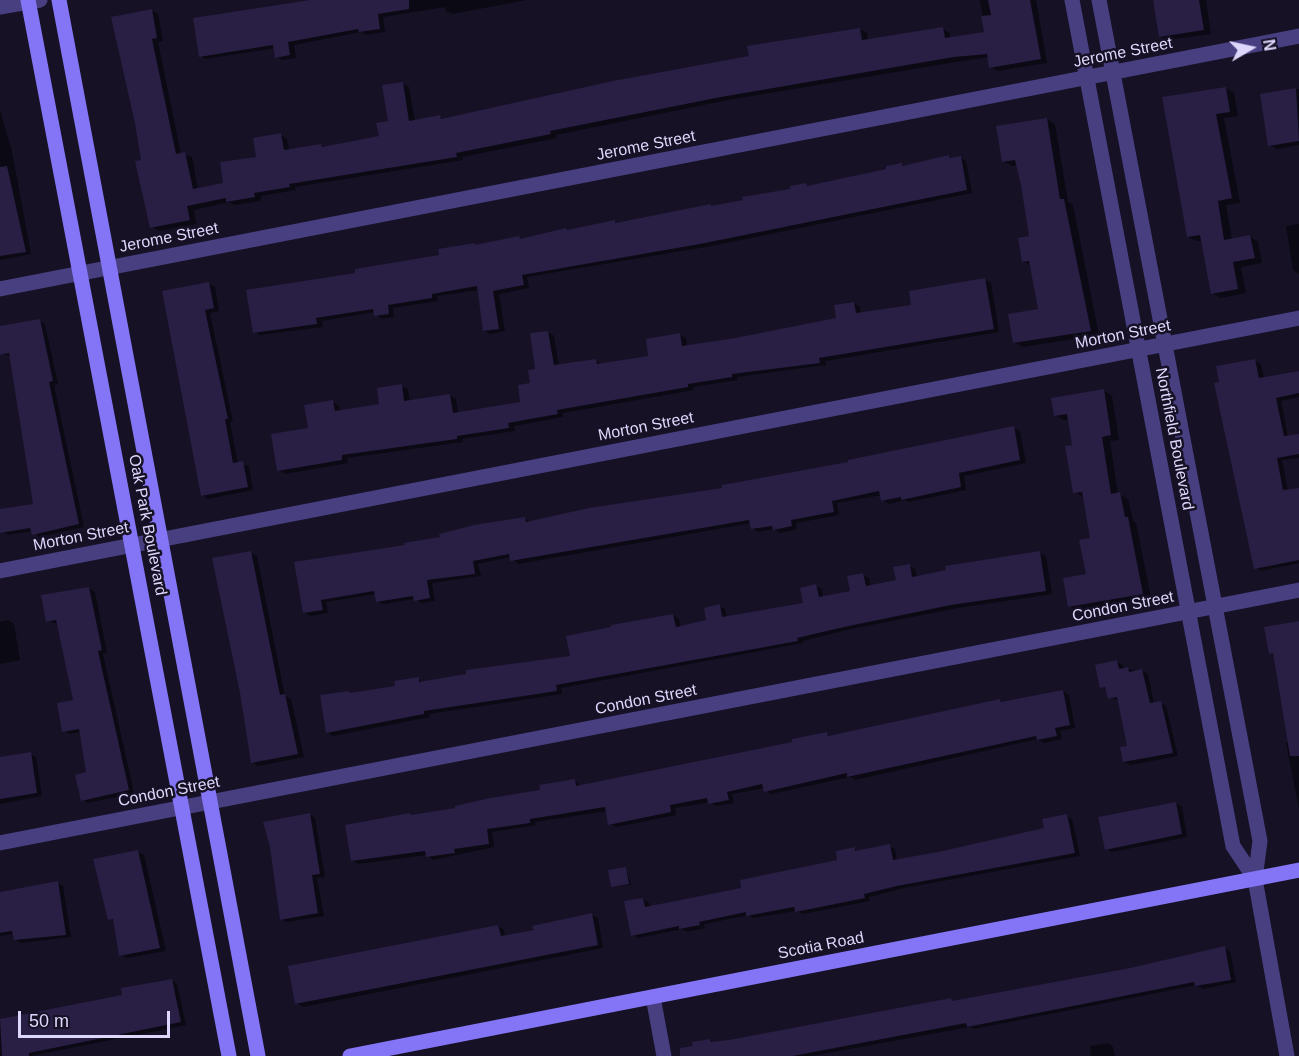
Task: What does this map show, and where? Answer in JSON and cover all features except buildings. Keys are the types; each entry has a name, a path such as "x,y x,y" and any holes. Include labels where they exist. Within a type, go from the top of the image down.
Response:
{"street":[{"name":"Oak Park Boulevard","path":"59,0 258,1056"},
{"name":"Northfield Boulevard","path":"1072,0 1233,846 1254,879"},
{"name":"Northfield Boulevard","path":"1099,0 1260,841 1254,879 1287,1056"},
{"name":"Oak Park Boulevard","path":"33,1 81,274 229,1056"},
{"path":"0,7 33,1"},
{"name":"Jerome Street","path":"0,289 1299,36"},
{"name":"Morton Street","path":"0,570 1299,318"},
{"name":"Condon Street","path":"0,843 1299,590"},
{"name":"Scotia Road","path":"350,1056 1299,870"},
{"path":"653,997 664,1056"}]}
